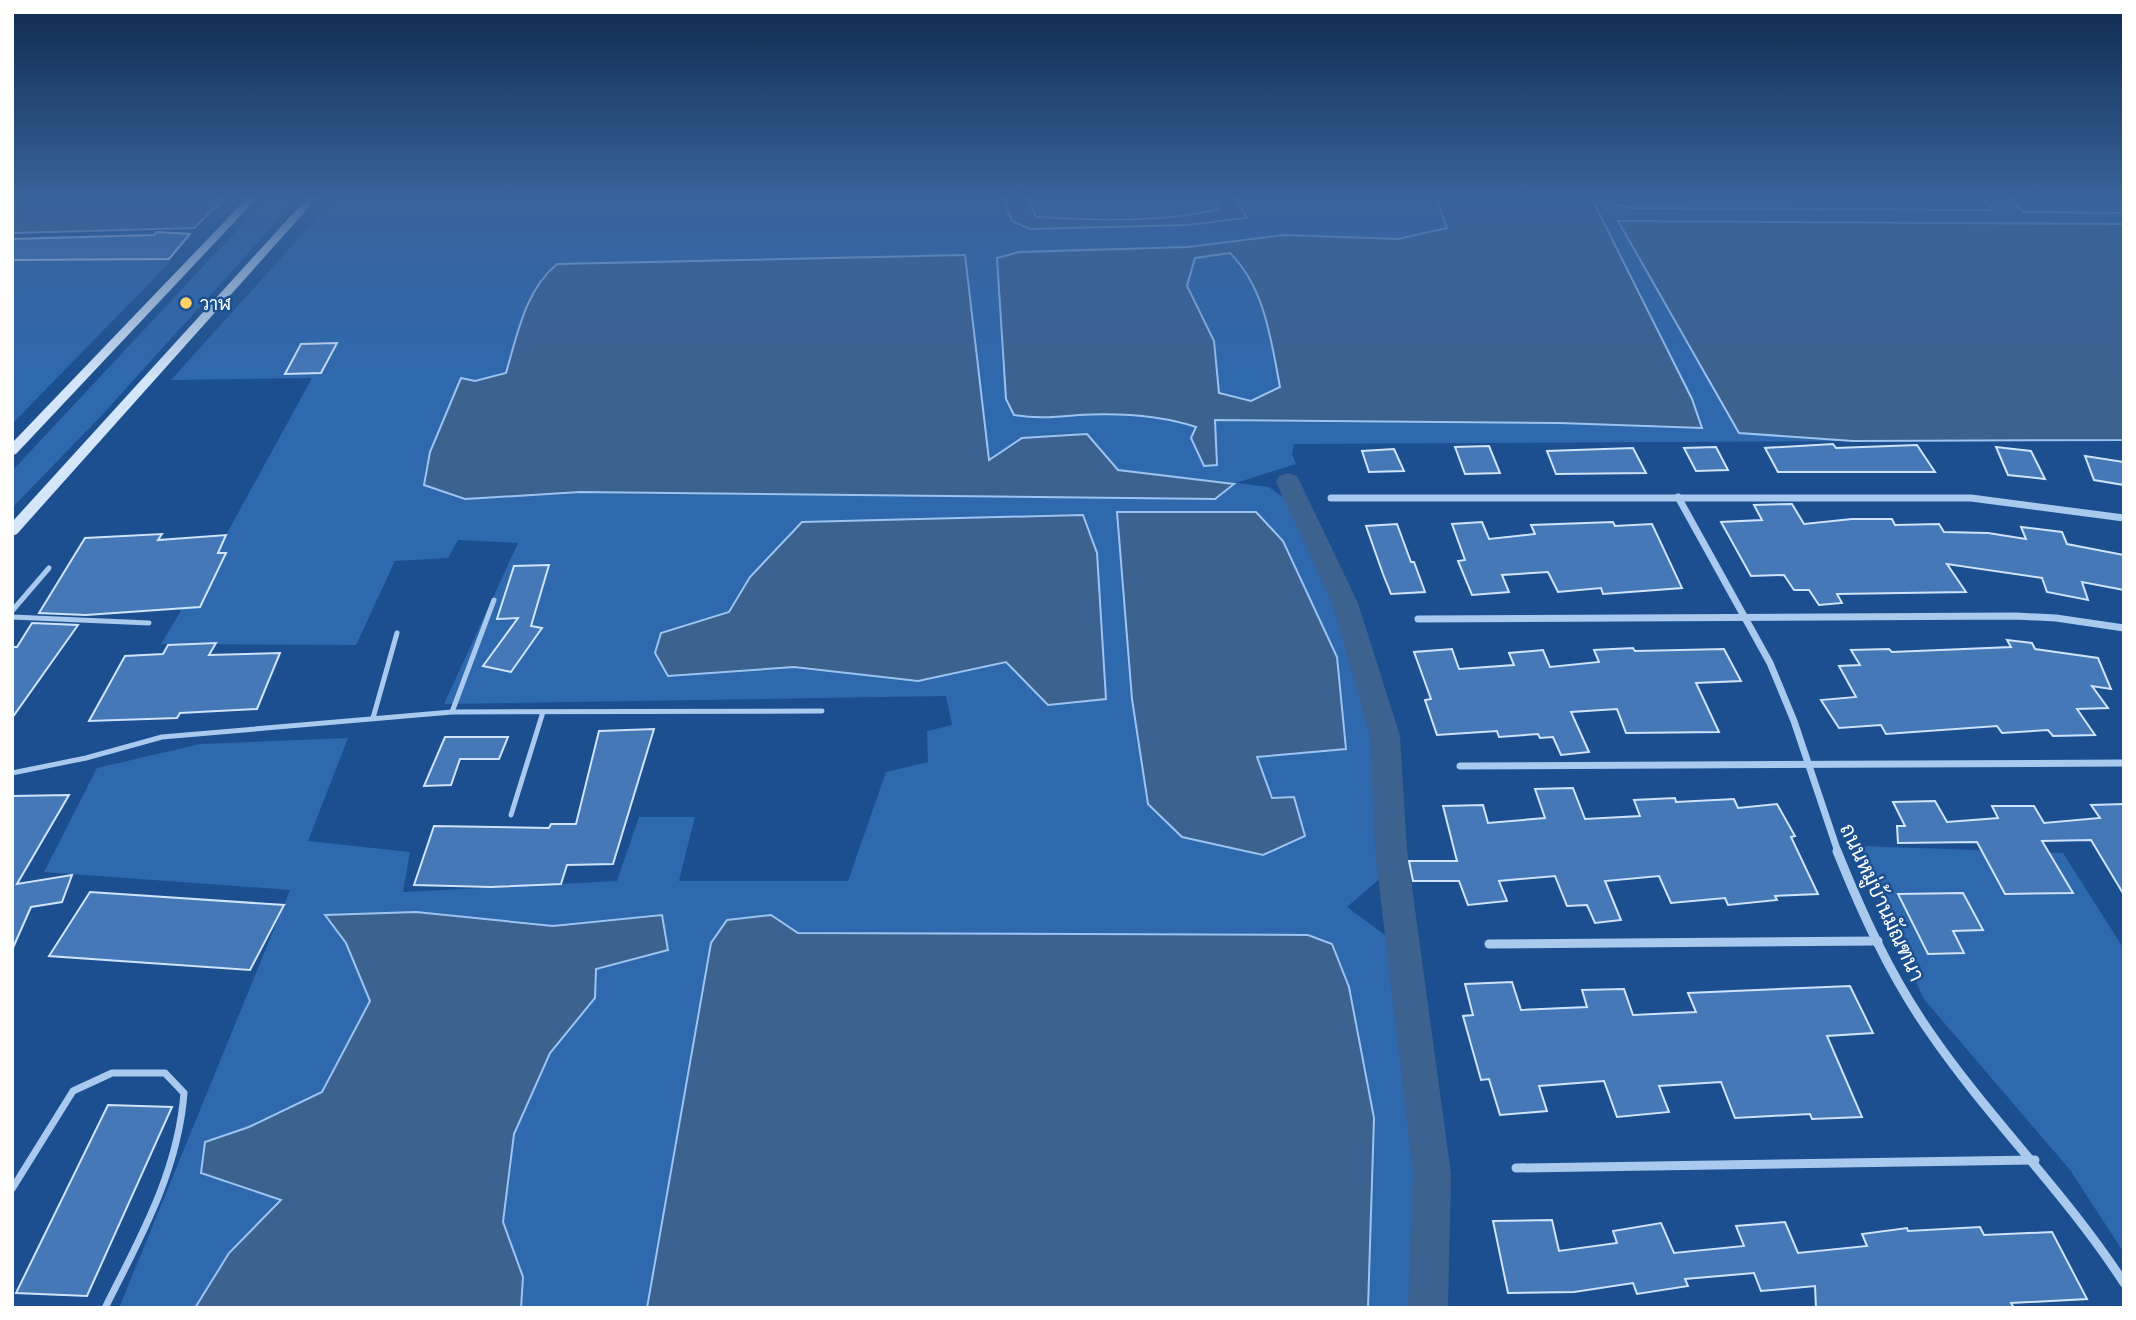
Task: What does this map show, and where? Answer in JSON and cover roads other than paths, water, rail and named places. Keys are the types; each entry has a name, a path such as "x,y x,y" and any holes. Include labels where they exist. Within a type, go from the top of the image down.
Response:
{"main road":[{"path":"12,451 195,259"},
{"path":"12,531 257,259"}],"street":[{"name":"ถนนหมู่บ้านมัณฑนา","path":"1678,497 1747,619 1782,690 1828,826 1878,941 1905,993 1948,1058 2035,1160 2102,1246 2124,1283"},
{"path":"1331,498 1971,498 2124,518"},
{"path":"1418,619 2015,616 2056,618 2124,628"},
{"path":"1460,766 2124,763"},
{"path":"1489,944 1878,941"},
{"path":"1516,1168 2035,1160"}],"lane":[{"path":"12,611 49,568"},
{"path":"452,712 494,600"},
{"path":"12,617 149,622"},
{"path":"373,718 397,634"},
{"path":"12,773 86,758 162,737 373,718 452,712 822,711"},
{"path":"511,815 543,712"},
{"path":"12,1189 74,1091 111,1073 165,1073 184,1093 184,1122 162,1189 104,1308"}],"waterway":[{"path":"1288,482 1345,603 1385,736 1391,850 1432,1174 1428,1308"}],"place":[{"name":"วาฬ","path":"186,303"}]}
